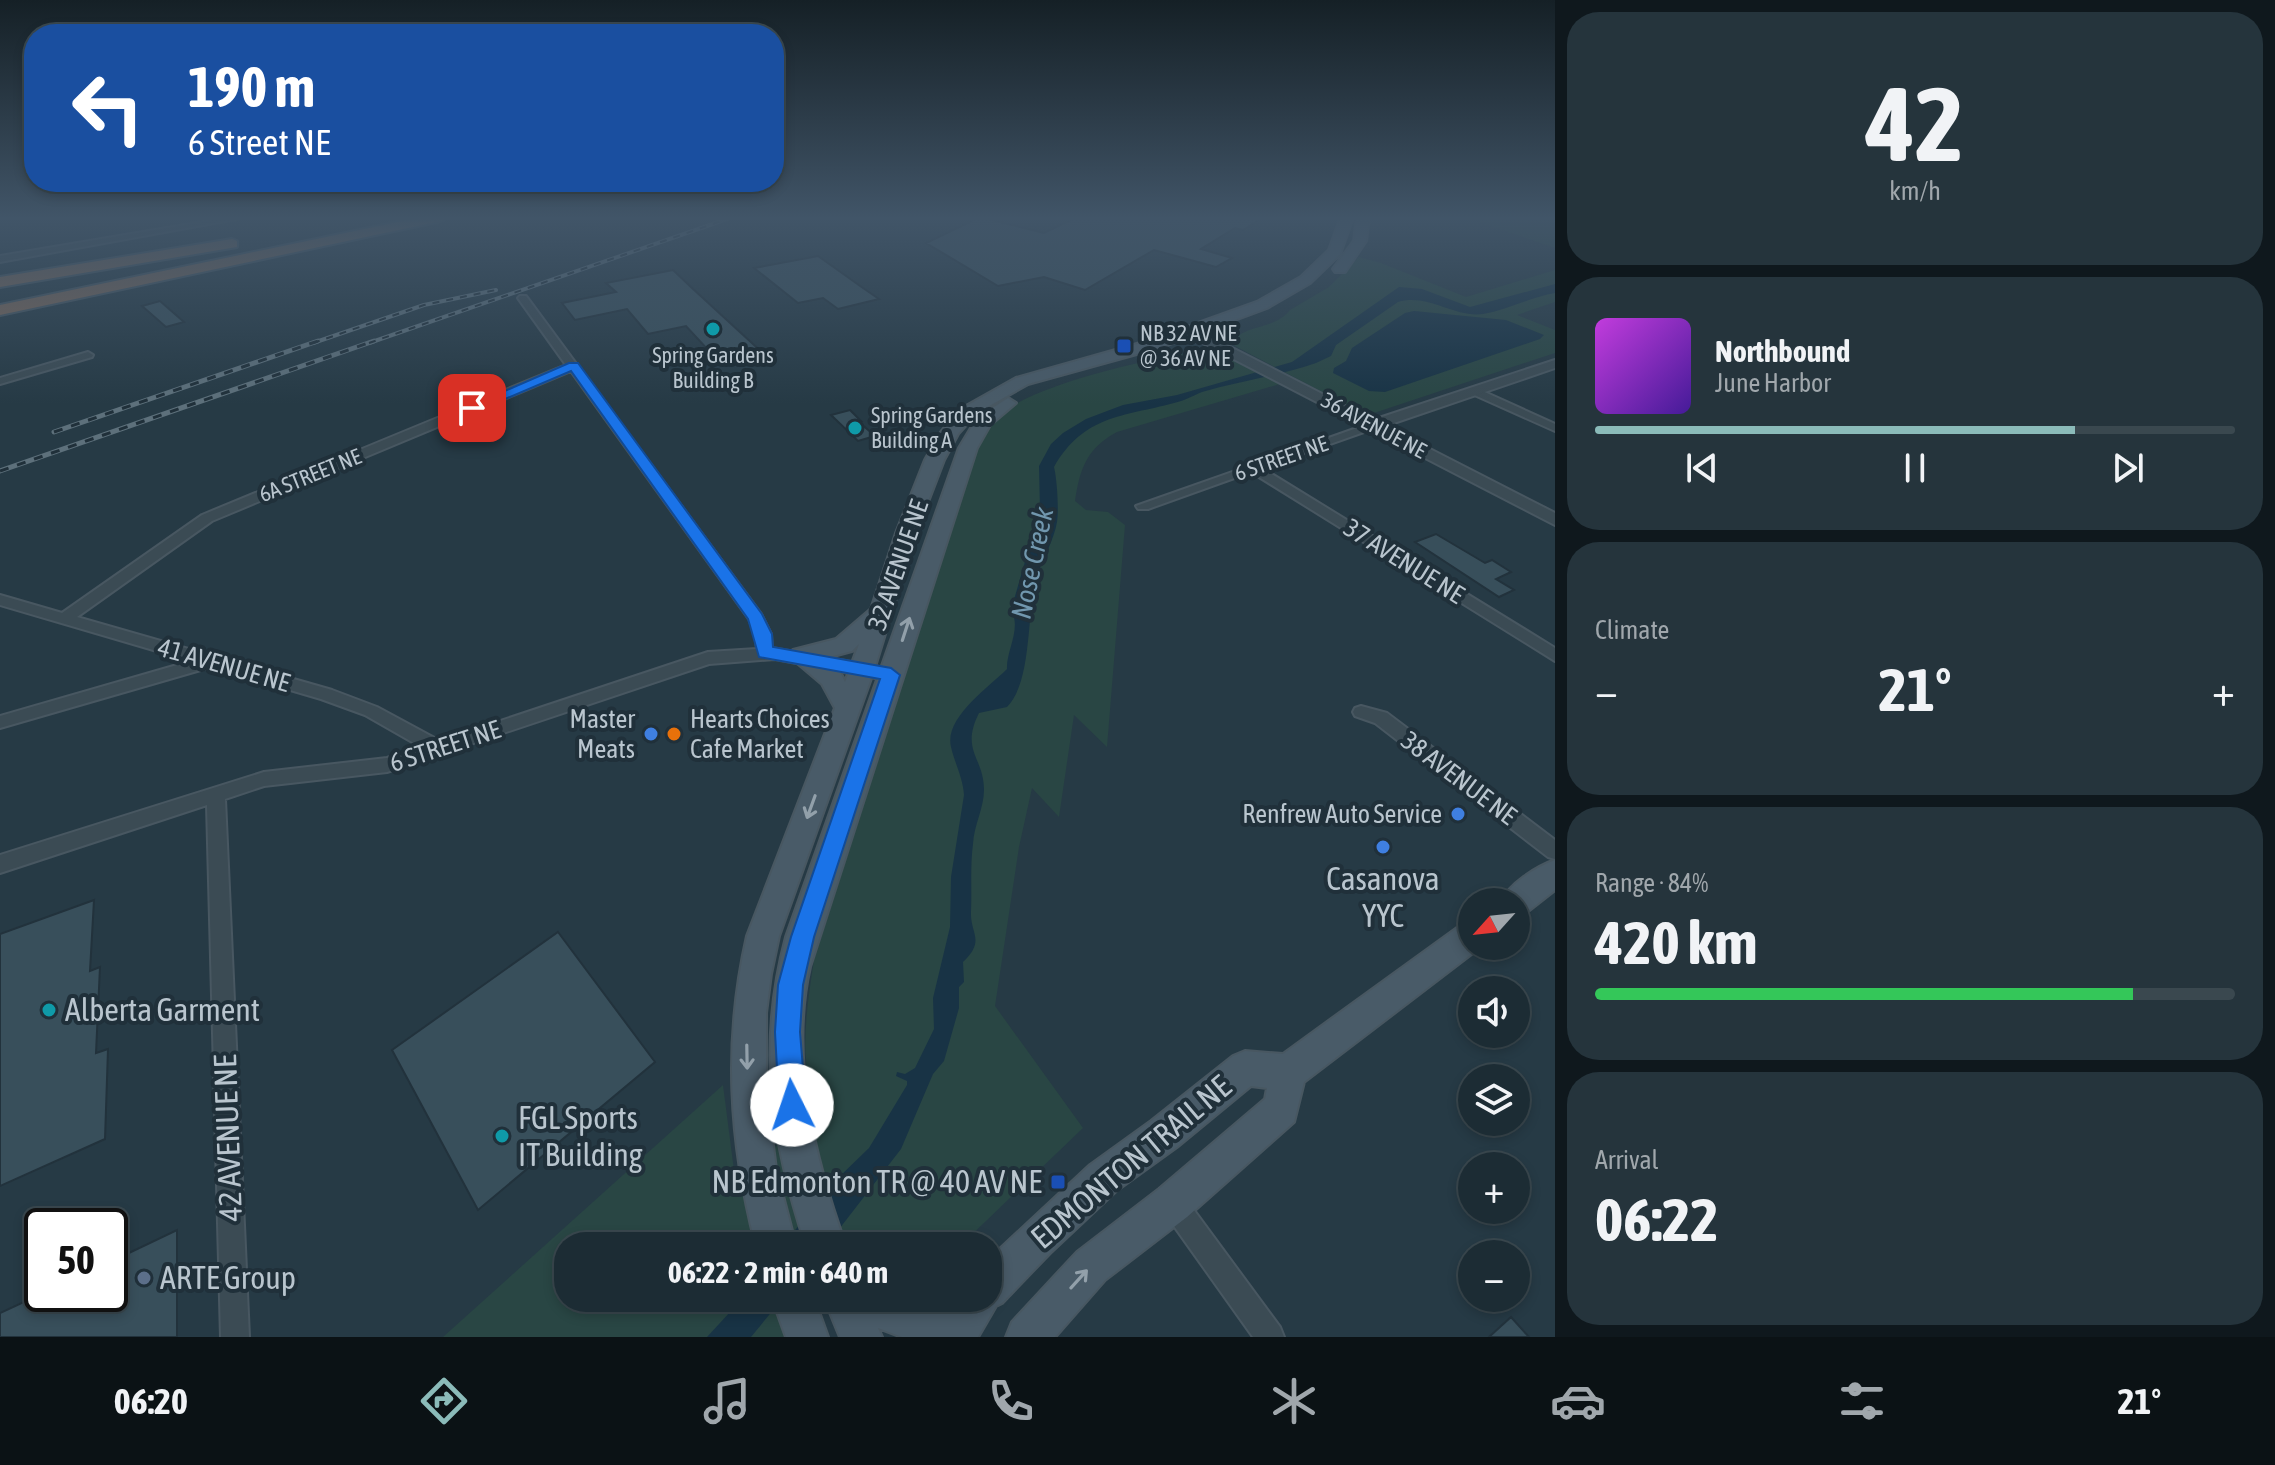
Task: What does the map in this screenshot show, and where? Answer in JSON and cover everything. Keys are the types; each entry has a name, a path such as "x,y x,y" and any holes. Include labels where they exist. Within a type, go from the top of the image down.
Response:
{"highway":[{"path":"0,289 51,279"},
{"path":"0,302 117,279"},
{"path":"0,310 144,279"}],"main road":[{"name":"32 AVENUE NE","path":"772,1232 765,1208 748,1090 747,1033 751,981 763,936 948,431 963,415 1020,382 1201,336 1286,293 1305,279"},
{"name":"32 AVENUE NE","path":"822,1232 800,1164 787,1032 790,985 802,937 968,448 983,422 1015,399 1040,388 1269,315 1326,279"},
{"path":"801,656 844,645 881,610"},
{"path":"801,656 831,678 847,707"},
{"path":"1530,892 1555,873"},
{"path":"1288,1072 1458,945"},
{"name":"EDMONTON TRAIL NE","path":"1002,1274 1103,1178 1164,1134 1245,1068 1288,1072 1281,1109 1173,1203 1091,1266 1027,1337"},
{"path":"851,1312 861,1337"},
{"path":"891,1312 909,1317 939,1312"},
{"path":"953,1337 969,1312"}],"street":[{"path":"523,298 756,618 763,634 765,652"},
{"name":"36 AVENUE NE","path":"1201,336 1555,520"},
{"path":"0,381 88,355"},
{"name":"6 STREET NE","path":"1143,506 1555,364"},
{"name":"6A STREET NE","path":"65,618 207,518 573,366"},
{"path":"1474,391 1555,428"},
{"name":"37 AVENUE NE","path":"1253,468 1555,655"},
{"name":"41 AVENUE NE","path":"0,600 337,698 386,718 440,749"},
{"name":"6 STREET NE","path":"0,864 275,777 379,767 440,749 685,664 735,654 765,652 801,656 891,675"},
{"path":"0,722 209,661"},
{"name":"38 AVENUE NE","path":"1361,712 1381,718 1555,851"},
{"name":"42 AVENUE NE","path":"216,795 235,1337"},
{"path":"1173,1203 1270,1337"}],"green space":[{"path":"1337,279 1422,279 1466,297 1524,279 1555,279 1555,302 1517,315 1555,330 1555,353 1374,413 1347,405 1235,346 1233,341 1245,332 1276,321"},
{"path":"1200,351 1224,354 1280,384 1117,432 1092,452 1079,479 1075,501 1086,510 1108,512 1125,525 1107,747 1074,715 1059,817 1032,788 1019,847 995,1006 1083,1128 975,1232 560,1232 723,1085 735,1178 817,1114 807,1076 805,1037 814,960 981,437 1011,407 1029,397 1076,380"},
{"path":"554,1237 554,1312 808,1312 787,1337 443,1337"}],"water":[{"name":"Nose Creek","path":"1555,284 1555,293 1483,314 1462,313 1420,301 1398,302 1336,345 1331,356 1316,363 1216,388 1178,402 1106,421 1078,437 1066,450 1054,467 1057,522 1037,575 1021,681 1007,707 979,713 972,736 984,790 972,861 971,920 975,942 963,962 964,982 959,987 959,1008 944,1061 933,1074 901,1149 837,1232 793,1232 837,1179 869,1148 907,1085 907,1081 896,1076 897,1072 905,1074 915,1068 934,1029 933,998 950,927 951,877 964,795 951,736 954,725 969,704 1007,669 1015,624 1011,610 1040,510 1039,466 1051,444 1086,419 1123,405 1177,395 1292,362 1399,287 1422,289 1470,307"},
{"path":"1414,311 1506,320 1544,335 1540,339 1385,392 1369,391 1333,373 1334,368 1346,361 1352,348 1405,313"},
{"path":"730,1312 772,1312 751,1337 707,1337"}],"building":[{"path":"625,279 683,279 765,355 722,365 686,326 648,334 627,309 575,320 562,303 616,292 606,283"},
{"path":"768,279 851,279 879,299 838,309 823,298 798,303"},
{"path":"987,279 1032,279 998,286"},
{"path":"1052,279 1103,279 1085,290"},
{"path":"160,301 184,322 166,327 142,306"},
{"name":"Spring Gardens Building A","path":"850,410 875,436 858,441 831,415"},
{"path":"1436,534 1485,563 1492,560 1511,572 1496,579 1514,590 1499,597 1415,542"},
{"name":"Alberta Garment","path":"94,900 90,971 100,967 96,1053 108,1049 105,1139 0,1186 0,934"},
{"name":"FGL Sports IT Building","path":"558,932 655,1062 478,1210 392,1050"},
{"name":"ARTE Group","path":"177,1230 177,1337 0,1337 0,1313 24,1302 24,1312 128,1312 128,1253"},
{"path":"1511,1317 1529,1337 1489,1337"}],"railway":[{"path":"369,343 553,279"},
{"path":"313,343 424,305 496,290"},
{"path":"54,432 318,341"},
{"path":"0,471 374,341"}],"place":[{"name":"Spring Gardens Building B","path":"713,329"},
{"name":"NB 32 AV NE @ 36 AV NE","path":"1124,346"},
{"name":"Spring Gardens Building A","path":"855,428"},
{"name":"Master Meats","path":"651,734"},
{"name":"Hearts Choices Cafe Market","path":"674,734"},
{"name":"Renfrew Auto Service","path":"1458,814"},
{"name":"Casanova YYC","path":"1383,847"},
{"name":"Alberta Garment","path":"49,1010"},
{"name":"FGL Sports IT Building","path":"502,1136"},
{"name":"NB Edmonton TR @ 40 AV NE","path":"1058,1182"},
{"name":"ARTE Group","path":"144,1278"}],"route":[{"path":"472,408 573,366 756,618 763,634 765,652 801,656 891,675 802,937 790,985 787,1032 792,1105"}]}
